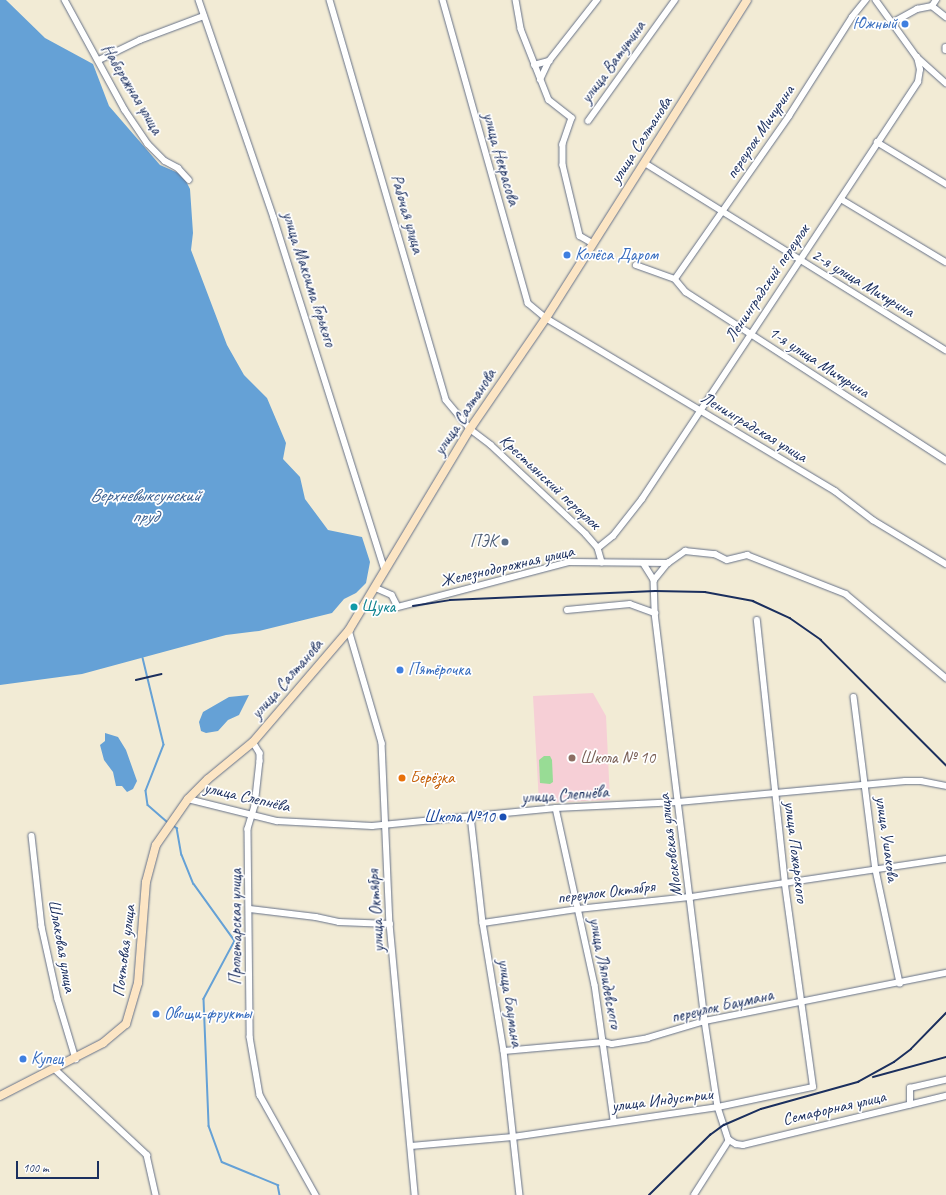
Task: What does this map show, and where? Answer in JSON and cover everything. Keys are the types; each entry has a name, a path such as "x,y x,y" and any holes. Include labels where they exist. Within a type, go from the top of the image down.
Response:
{"main road":[{"name":"улица Салтанова","path":"177,814 188,798 208,779 253,742 349,630 376,588 384,569 470,429 546,318 747,0"},
{"name":"Почтовая улица","path":"0,1096 56,1070 115,1036 130,1017 138,983 151,856 163,834 177,814"}],"street":[{"name":"Набережная улица","path":"65,0 125,110 148,144 165,160 178,168 189,180"},
{"name":"улица Максима Горького","path":"199,0 277,226 384,569"},
{"name":"Рабочая улица","path":"330,0 446,400 470,429"},
{"name":"улица Некрасова","path":"443,0 519,276 528,303 536,307 546,318"},
{"path":"516,0 521,29 549,100 572,118 563,144 563,165 580,236 592,243"},
{"path":"540,80 549,61 597,0"},
{"name":"улица Ватутина","path":"588,121 674,0"},
{"name":"переулок Мичурина","path":"675,279 789,116 852,17 866,0"},
{"path":"876,0 918,57 946,83"},
{"path":"892,23 917,9 932,6 936,0"},
{"path":"932,6 946,17"},
{"path":"99,60 140,40 204,16"},
{"name":"Ленинградский переулок","path":"598,548 613,536 642,499 918,82 920,70 918,57"},
{"path":"534,65 549,61"},
{"path":"877,142 946,184"},
{"name":"2-я улица Мичурина","path":"645,163 721,212 946,350"},
{"path":"841,199 946,262"},
{"name":"1-я улица Мичурина","path":"636,265 675,279 686,292 946,460"},
{"name":"Ленинградская улица","path":"546,318 610,354 699,411 835,491 873,520 946,564"},
{"name":"Крестьянский переулок","path":"470,429 491,445 598,548 602,562"},
{"path":"644,564 654,580 668,563 685,551 714,554 727,560 747,555 806,576 857,602 946,678"},
{"name":"Железнодорожная улица","path":"376,588 392,595 398,607 570,562 644,564 668,563"},
{"name":"Московская улица","path":"654,580 655,613 705,1021 718,1107"},
{"path":"566,610 630,604 655,613"},
{"name":"улица Пожарского","path":"757,620 774,793 785,884 803,1002 813,1087"},
{"name":"улица Октября","path":"349,630 382,743 390,924 416,1195"},
{"name":"улица Ушакова","path":"854,697 876,870 900,983"},
{"name":"Пролетарская улица","path":"253,742 260,753 260,761 256,806 250,816 248,845 250,909 250,1037 260,1095 316,1195"},
{"name":"улица Слепнёва","path":"188,798 250,816 306,823 385,825 556,808 678,802 865,784 922,781 946,786"},
{"name":"улица Ляпидевского","path":"556,808 578,909 604,1042 614,1120"},
{"name":"улица Баумана","path":"471,816 483,923 504,1051 520,1195"},
{"name":"Шлаковая улица","path":"32,836 42,927 58,999 76,1059"},
{"name":"переулок Октября","path":"483,923 578,909 691,897 946,859"},
{"path":"250,909 316,917 338,922 390,924"},
{"name":"переулок Баумана","path":"504,1051 604,1042 612,1044 648,1038 705,1021 946,973"},
{"path":"56,1070 147,1155 156,1195"},
{"path":"910,1105 910,1088 946,1080"},
{"name":"улица Индустрии","path":"411,1146 513,1136 614,1120 718,1107 813,1087"},
{"name":"Семафорная улица","path":"729,1140 736,1144 743,1144 946,1096"},
{"path":"694,1195 729,1140 718,1107"}],"shaded area":[{"name":"Школа № 10","path":"593,693 606,716 610,800 539,803 533,696"}],"green space":[{"path":"544,756 550,756 552,760 553,782 550,784 540,783 539,760"}],"water":[{"name":"Верхневыксунский пруд","path":"0,0 6,0 45,38 93,64 109,106 160,165 183,175 190,189 193,233 191,250 227,345 244,375 267,398 286,443 283,459 300,477 305,499 328,530 362,537 370,562 366,583 356,593 344,599 332,613 259,631 226,635 82,674 0,685"},
{"path":"249,695 239,715 228,720 218,731 206,733 201,731 199,722 203,712 229,697"},
{"path":"105,733 118,737 126,750 137,781 133,789 127,792 122,786 116,786 113,772 104,760 100,745 105,741"}],"waterway":[{"path":"143,658 164,745 146,791 148,805 169,823"},
{"path":"174,826 177,828 182,855 194,884 235,941 204,999 209,1126 222,1162 278,1185 280,1195"}],"railway":[{"path":"413,606 450,600 655,591 705,592 753,601 790,618 821,640 946,765"},
{"path":"136,680 161,674"},
{"path":"649,1195 710,1135 724,1125 761,1109 858,1082 894,1062 911,1049 946,1013"},
{"path":"873,1077 946,1057"}],"place":[{"name":"Южный","path":"905,24"},
{"name":"Колёса Даром","path":"567,255"},
{"name":"ПЭК","path":"505,542"},
{"name":"Щука","path":"354,607"},
{"name":"Пятёрочка","path":"400,670"},
{"name":"Школа № 10","path":"572,758"},
{"name":"Берёзка","path":"402,778"},
{"name":"Школа №10","path":"503,817"},
{"name":"Овощи-фрукты","path":"156,1014"},
{"name":"Купец","path":"23,1059"}]}
